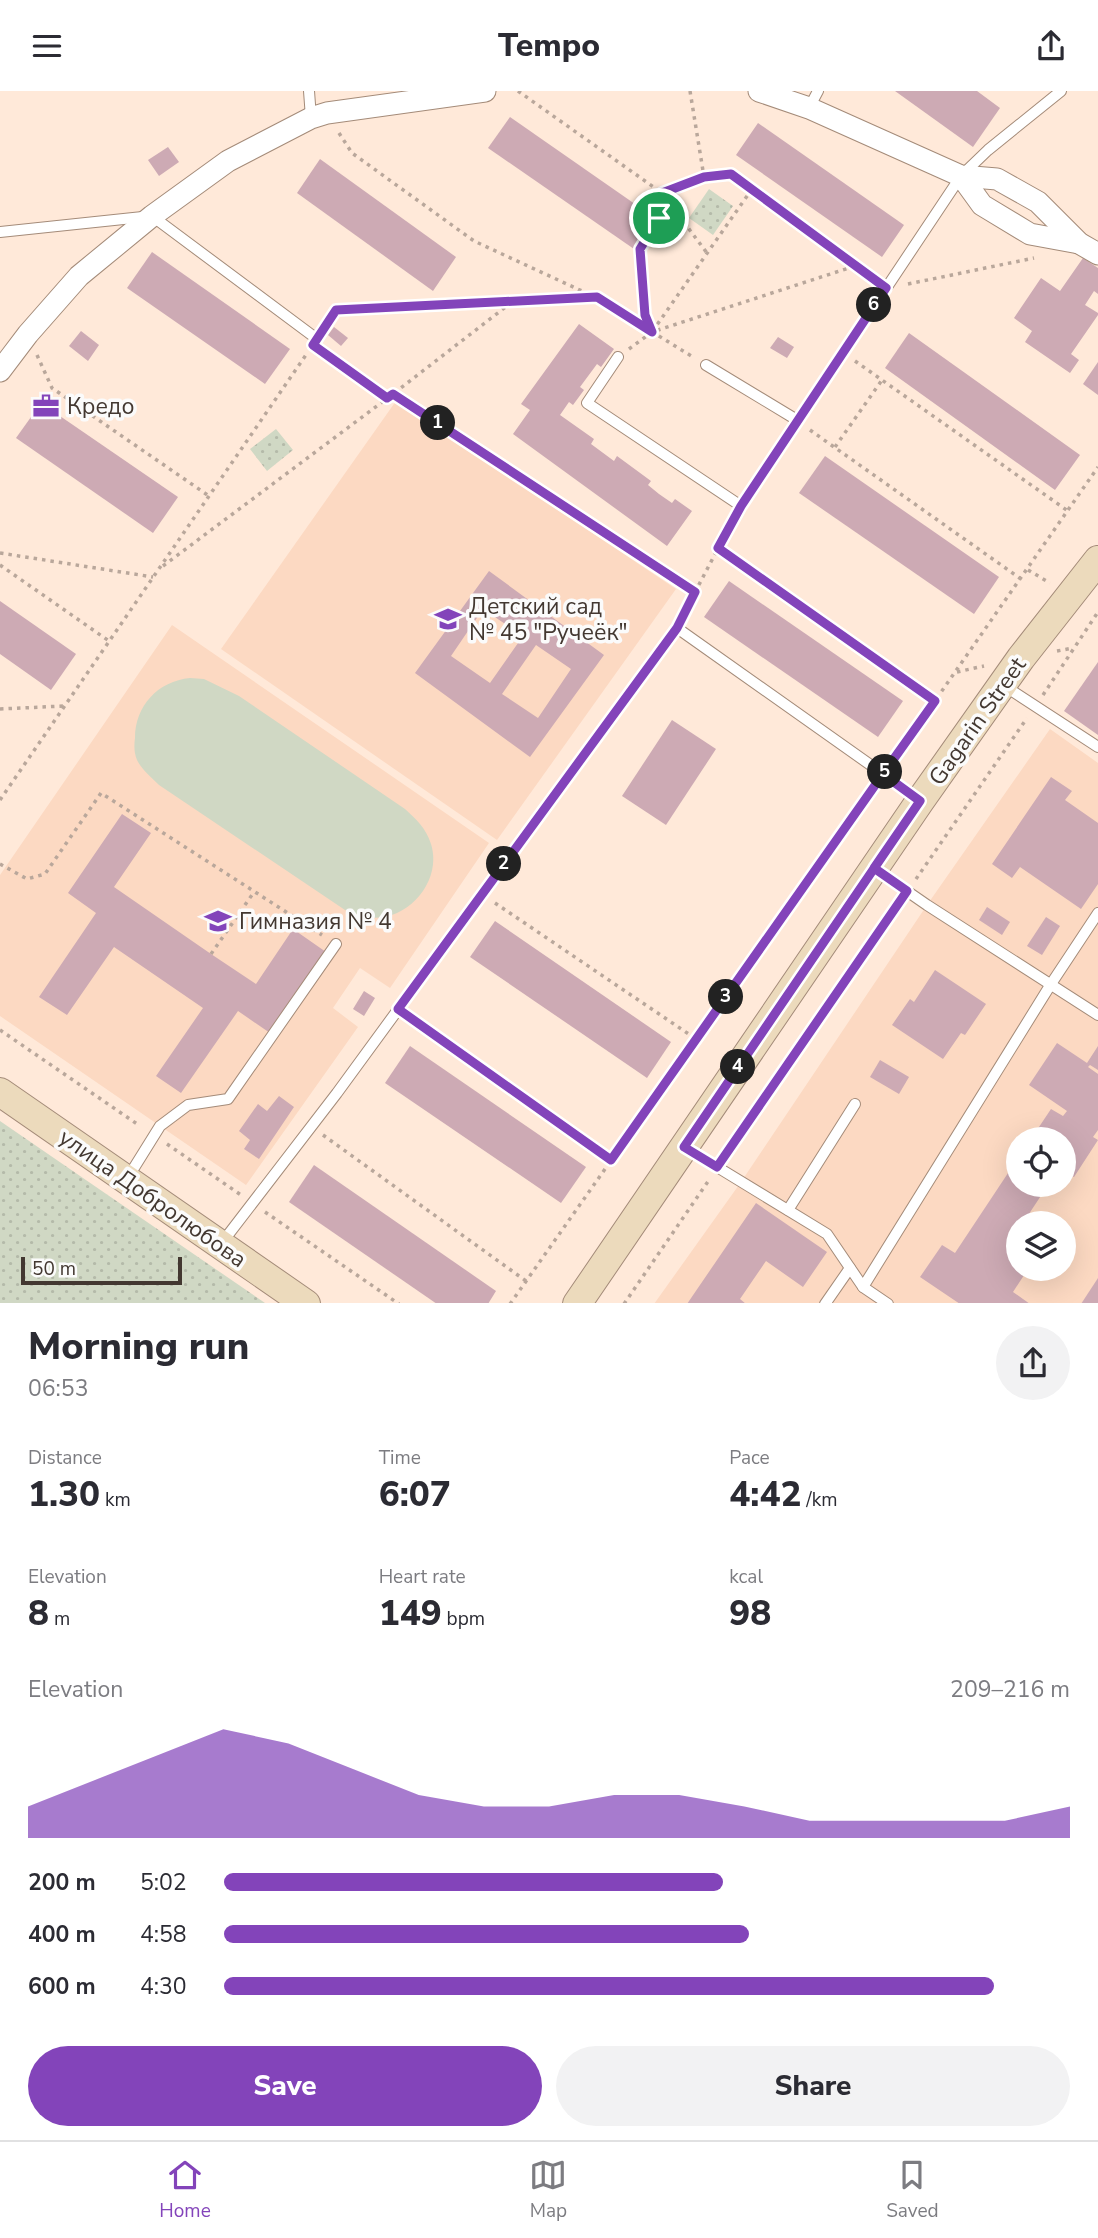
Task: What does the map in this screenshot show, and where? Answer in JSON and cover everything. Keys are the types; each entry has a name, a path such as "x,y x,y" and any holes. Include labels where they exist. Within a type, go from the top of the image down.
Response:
{"street":[{"path":"0,371 28,334 79,276 152,216 228,161 319,115 485,91"},
{"path":"759,91 814,99 961,176 997,179 1038,202 1079,243 1098,254"},
{"path":"961,176 982,205 1030,233 1079,243"},
{"name":"Gagarin Street","path":"578,1303 920,801 1003,685 1098,560"},
{"name":"улица Добролюбова","path":"0,1092 305,1303"}],"lane":[{"path":"309,91 319,115"},
{"path":"618,357 587,403 741,506 961,176 988,150 1061,91"},
{"path":"0,232 152,216 315,342"},
{"path":"706,365 797,420"},
{"path":"221,1244 311,1127 677,628 920,801"},
{"path":"1003,685 1098,747"},
{"path":"874,868 1098,1015"},
{"path":"863,1287 1098,913"},
{"path":"127,1179 160,1126 188,1105 228,1099 336,944"},
{"path":"788,1210 855,1104"},
{"path":"684,1147 827,1234 863,1287 887,1303"},
{"path":"826,1303 850,1268"}],"path":[{"path":"518,91 662,193 707,253"},
{"path":"690,91 704,177"},
{"path":"319,115 352,153 474,241 597,297 706,365"},
{"path":"662,193 704,177 731,174 886,288 1047,255"},
{"path":"652,332 752,189"},
{"path":"652,332 645,315 640,249 659,218 662,193"},
{"path":"618,357 652,332 855,266"},
{"path":"0,800 336,310 597,297"},
{"path":"159,569 512,302"},
{"path":"28,334 52,388 209,496"},
{"path":"315,342 387,398"},
{"path":"843,352 1068,511"},
{"path":"835,447 882,380"},
{"path":"393,394 695,592"},
{"path":"797,420 1021,579"},
{"path":"511,1303 1098,467"},
{"path":"677,628 741,506"},
{"path":"718,548 935,701"},
{"path":"0,553 153,577"},
{"path":"0,565 109,641"},
{"path":"625,1303 1098,612"},
{"path":"0,709 65,706"},
{"path":"0,864 27,879 45,874 101,793 336,944"},
{"path":"211,954 254,892"},
{"path":"482,894 696,1039"},
{"path":"398,1009 611,1160"},
{"path":"0,1030 398,1303"},
{"path":"311,1127 526,1281"}],"shaded area":[{"name":"Детский сад № 45 \"Ручеёк\"","path":"396,401 676,589 497,840 221,649"},
{"name":"Гимназия № 4","path":"172,625 489,843 390,988 360,968 333,1008 358,1027 246,1185 0,1016 0,875"},
{"path":"1050,729 1098,763 1098,1303 655,1303 741,1182 927,905"}],"green space":[{"path":"709,189 733,206 713,235 689,218"},
{"path":"276,429 293,450 267,471 250,449"},
{"path":"190,678 204,679 239,696 413,816 429,838 433,858 432,872 418,897 395,914 381,917 363,916 345,910 159,785 139,764 136,757 136,726 150,697 168,684"},
{"path":"0,1121 265,1303 0,1303"}],"building":[{"path":"895,91 977,91 1000,108 973,147"},
{"path":"510,117 655,218 634,249 488,148"},
{"path":"758,123 904,225 882,257 736,155"},
{"path":"168,147 179,162 159,176 148,160"},
{"path":"320,159 456,257 433,291 297,193"},
{"path":"152,252 290,349 265,384 127,288"},
{"path":"1083,258 1098,268 1098,294 1094,291 1085,305 1098,315 1071,354 1079,360 1070,373 1025,342 1032,331 1014,318 1041,278 1060,291"},
{"path":"579,324 614,349 601,367 597,364 580,387 584,390 573,405 569,402 560,415 594,439 591,444 614,461 617,456 651,481 648,485 659,494 672,503 675,499 692,511 667,546 513,434 530,410 521,404"},
{"path":"334,327 348,338 341,346 328,335"},
{"path":"81,331 99,345 88,361 69,346"},
{"path":"909,333 1080,455 1055,490 885,368"},
{"path":"778,337 794,347 787,358 770,348"},
{"path":"1098,362 1098,395 1083,384"},
{"path":"41,403 178,497 153,533 16,438"},
{"path":"825,456 999,577 974,614 799,493"},
{"path":"489,571 604,655 530,757 415,673","holes":["483,609 523,636 490,683 451,656","536,645 571,669 538,718 502,694"]},
{"path":"729,581 903,701 878,737 704,617"},
{"path":"0,601 76,654 51,690 0,654"},
{"path":"1098,662 1098,735 1064,711"},
{"path":"672,720 716,749 666,825 622,796"},
{"path":"1051,777 1072,791 1065,800 1098,823 1098,884 1081,909 1020,867 1012,878 992,864"},
{"path":"122,814 151,833 114,887 211,954 256,984 293,929 326,952 270,1033 238,1011 181,1093 156,1076 203,1008 114,947 67,1015 39,997 96,913 68,893"},
{"path":"987,907 1010,922 1002,935 979,920"},
{"path":"1046,917 1060,926 1042,955 1027,946"},
{"path":"495,921 671,1042 647,1078 470,957"},
{"path":"935,970 986,1004 965,1035 961,1033 943,1059 892,1025 910,999 914,1002"},
{"path":"364,991 375,998 364,1016 353,1009"},
{"path":"1057,1043 1087,1063 1098,1046 1098,1070 1090,1065 1088,1067 1098,1074 1098,1130 1093,1137 1098,1140 1076,1174 1076,1127 1039,1127 1051,1109 1063,1116 1067,1111 1029,1085"},
{"path":"410,1046 586,1167 561,1203 385,1083"},
{"path":"880,1060 909,1077 899,1094 870,1077"},
{"path":"279,1096 294,1107 259,1159 244,1149 250,1140 239,1131 258,1104 267,1111"},
{"path":"314,1165 496,1291 489,1303 436,1303 289,1202"},
{"path":"1006,1176 1006,1197 1040,1197 1031,1211 1006,1211 1006,1281 1020,1281 1013,1292 1029,1303 959,1303 920,1277 942,1245 955,1253"},
{"path":"756,1203 827,1252 803,1287 766,1261 740,1299 745,1303 688,1303"},
{"path":"1098,1278 1098,1303 1082,1303"}],"place":[{"name":"Кредо","path":"46,406"},
{"name":"Детский сад № 45 \"Ручеёк\"","path":"448,619"},
{"name":"Гимназия № 4","path":"218,921"}],"route":[{"path":"659,218 640,249 645,315 652,332 597,297 336,310 313,345 387,398 393,394 695,592 677,628 398,1009 611,1160 883,774 920,801 684,1147 717,1167 907,891 874,868 920,801 883,774 935,701 718,548 741,506 886,288 731,174 704,177 662,193 659,218"}]}
